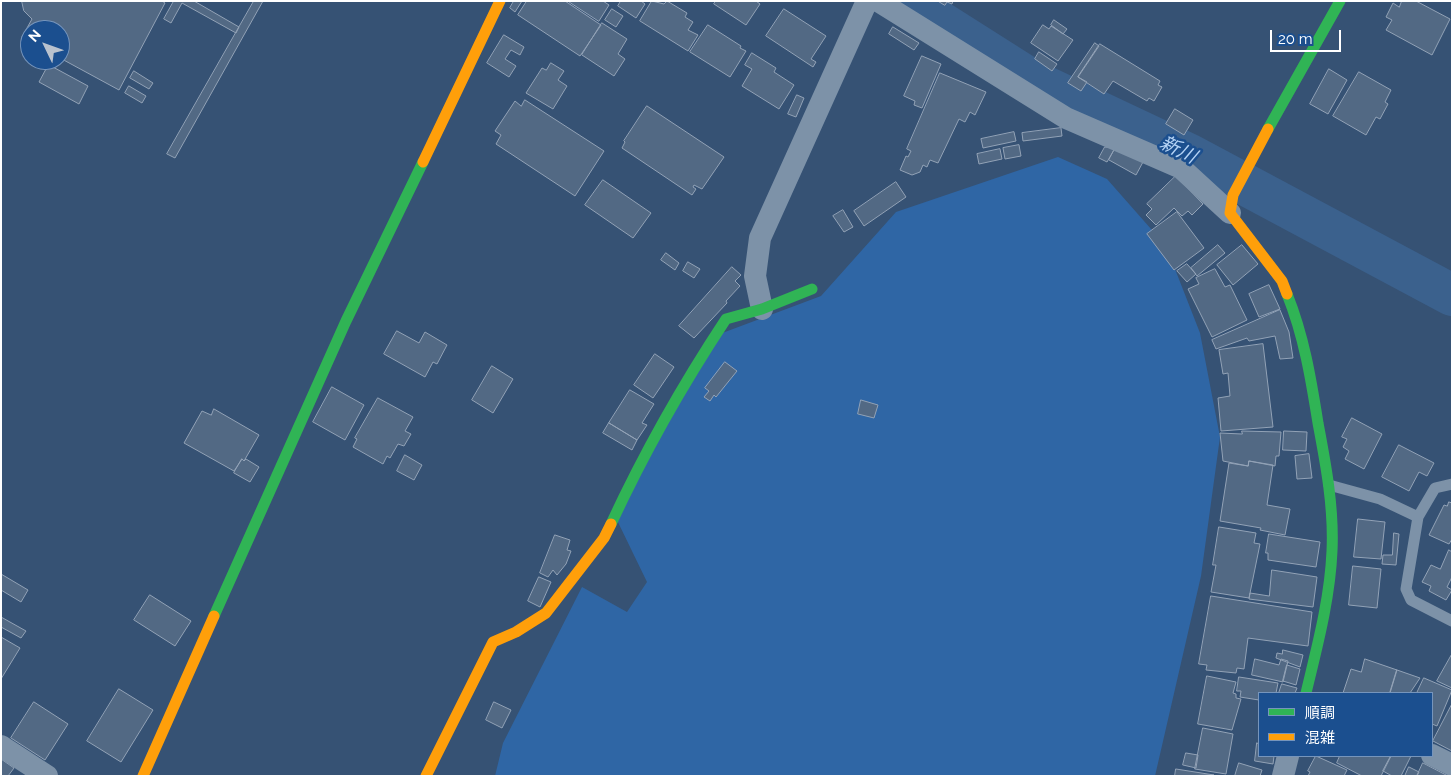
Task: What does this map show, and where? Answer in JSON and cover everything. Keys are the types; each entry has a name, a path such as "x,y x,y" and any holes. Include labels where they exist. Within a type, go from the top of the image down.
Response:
{"street":[{"path":"143,776 346,321 500,1"},
{"path":"762,309 755,276 760,238 866,1"},
{"path":"878,1 1066,118 1181,168 1232,204 1282,281 1299,323 1308,363 1329,485 1332,551 1323,621 1306,692"},
{"path":"1232,204 1246,168 1340,1"},
{"path":"426,776 493,642 516,632 546,613 604,538 630,482 696,363 726,319 762,309 812,289"},
{"path":"1,746 47,776"},
{"path":"1433,756 1452,765"},
{"path":"1283,776 1288,757"}],"lane":[{"path":"1452,484 1435,488 1418,517 1406,588 1411,600 1452,621"},
{"path":"1329,485 1380,498 1418,517"}],"shaded area":[{"path":"1058,157 1107,179 1166,246 1200,333 1220,437 1201,576 1155,776 495,776 503,743 582,587 627,612 647,582 615,516 717,335 821,296 896,212"}],"building":[{"path":"22,1 162,1 165,3 119,90 70,63 70,20 31,20 24,11"},
{"path":"174,1 194,1 239,27 236,33 182,3 171,23 164,19"},
{"path":"254,1 263,1 175,158 167,154"},
{"path":"514,1 522,1 515,12 510,8"},
{"path":"527,1 565,1 601,25 580,56 518,15"},
{"path":"568,1 603,1 609,5 599,21"},
{"path":"621,1 641,1 645,4 636,18 618,6"},
{"path":"652,1 664,4 667,1 687,13 685,17 693,22 688,30 698,35 688,51 640,21"},
{"path":"716,1 756,1 760,4 746,25 714,4"},
{"path":"938,1 953,1 952,4 947,2 945,5"},
{"path":"1402,1 1416,1 1450,19 1432,55 1386,30 1392,20 1386,17 1393,3 1399,7"},
{"path":"612,9 623,16 616,27 605,20"},
{"path":"784,9 826,36 811,59 816,62 813,67 766,36"},
{"path":"1054,20 1067,29 1063,34 1051,25"},
{"path":"602,23 627,39 618,54 625,59 614,76 582,55"},
{"path":"708,25 746,51 730,77 690,52"},
{"path":"1043,25 1049,29 1051,26 1073,40 1058,61 1031,43"},
{"path":"893,27 919,43 914,50 889,34"},
{"path":"504,35 524,47 520,55 511,50 505,59 516,66 509,77 487,63"},
{"path":"1095,43 1099,46 1078,77 1087,82 1081,91 1068,83"},
{"path":"1100,44 1160,81 1158,85 1162,87 1154,101 1149,98 1147,101 1113,81 1104,94 1078,77"},
{"path":"1039,52 1057,64 1052,71 1035,59"},
{"path":"752,53 776,68 774,72 794,85 779,109 742,86 752,69 745,65"},
{"path":"922,56 941,64 922,108 914,105 915,101 904,96"},
{"path":"551,63 564,71 558,80 567,86 553,109 526,93 542,68 546,70"},
{"path":"1329,69 1347,80 1328,114 1310,104"},
{"path":"45,70 58,70 88,86 79,104 39,82"},
{"path":"134,71 153,83 149,89 130,78"},
{"path":"1359,72 1391,90 1385,102 1388,104 1380,119 1376,117 1366,135 1333,116"},
{"path":"940,73 986,92 975,115 970,112 965,122 959,119 938,163 930,160 927,167 923,165 920,172 912,175 900,170 906,156 908,157 911,151 907,149"},
{"path":"129,86 146,96 142,103 125,93"},
{"path":"797,95 804,98 796,117 788,114"},
{"path":"525,100 604,151 575,196 496,144 501,135 495,131 515,101 521,106"},
{"path":"647,106 724,157 702,189 694,185 693,187 696,189 692,195 622,148 624,141"},
{"path":"1175,109 1193,120 1184,135 1166,124"},
{"path":"1061,128 1062,136 1023,141 1022,133"},
{"path":"1014,132 1016,141 983,148 981,139"},
{"path":"1019,145 1021,156 1005,159 1003,148"},
{"path":"1105,147 1115,148 1107,162 1099,158"},
{"path":"1116,147 1143,162 1136,175 1109,160"},
{"path":"1000,149 1002,159 979,164 977,154"},
{"path":"1176,176 1203,204 1192,215 1188,211 1182,216 1174,208 1156,225 1146,215 1152,209 1147,204"},
{"path":"603,180 651,213 633,238 585,205"},
{"path":"896,182 906,197 864,226 854,211"},
{"path":"843,210 853,227 844,232 833,216"},
{"path":"1177,212 1204,248 1174,270 1147,234"},
{"path":"1218,245 1225,253 1197,276 1191,268"},
{"path":"1242,245 1258,264 1233,285 1217,265"},
{"path":"666,253 679,263 675,270 661,260"},
{"path":"688,262 700,269 694,278 683,271"},
{"path":"1187,264 1196,274 1187,282 1177,271"},
{"path":"732,267 741,275 735,281 740,286 726,301 727,303 694,338 679,326"},
{"path":"1215,269 1225,287 1230,285 1247,320 1212,337 1188,289 1199,284 1196,278"},
{"path":"1269,285 1280,309 1259,317 1249,294"},
{"path":"1280,310 1289,332 1293,358 1280,359 1275,336 1249,341 1247,338 1216,349 1212,340"},
{"path":"397,331 419,343 425,332 447,345 437,364 433,362 425,377 384,354"},
{"path":"1263,344 1273,427 1221,431 1218,398 1230,396 1228,373 1223,374 1219,350"},
{"path":"655,354 674,367 653,398 634,385"},
{"path":"725,362 737,371 716,397 714,395 710,401 704,397 709,391 705,388"},
{"path":"492,366 513,379 493,413 472,400"},
{"path":"332,387 364,405 345,440 313,422"},
{"path":"630,390 654,404 642,423 647,425 637,440 609,423"},
{"path":"378,398 413,417 405,431 411,434 404,446 398,444 390,458 387,456 383,464 353,447 357,439 355,438"},
{"path":"861,400 878,405 874,418 858,414"},
{"path":"214,409 259,435 244,461 242,459 234,471 184,443 202,411 211,415"},
{"path":"1352,418 1382,434 1364,469 1345,459 1349,451 1343,447 1347,439 1342,437"},
{"path":"609,423 637,440 632,450 603,433"},
{"path":"1242,431 1281,432 1279,456 1276,456 1275,466 1249,461 1248,466 1223,461 1220,433 1242,434"},
{"path":"1284,431 1307,432 1306,451 1283,450"},
{"path":"1399,445 1434,463 1427,476 1419,472 1409,491 1382,477"},
{"path":"1309,454 1312,478 1297,479 1295,456"},
{"path":"405,455 422,465 414,480 397,471"},
{"path":"242,459 244,461 246,459 259,467 250,482 234,473"},
{"path":"1249,461 1273,465 1267,505 1290,509 1285,535 1260,530 1261,528 1220,521 1229,463 1248,466"},
{"path":"1449,502 1452,503 1452,539 1449,544 1429,535 1444,505 1447,506"},
{"path":"1358,519 1385,522 1381,559 1354,557"},
{"path":"1219,527 1256,533 1254,543 1260,544 1249,598 1211,592 1216,565 1213,565"},
{"path":"1394,533 1399,534 1396,565 1382,564 1383,555 1392,555"},
{"path":"1269,534 1320,542 1316,567 1268,560 1268,553 1266,553"},
{"path":"555,535 570,540 567,550 571,551 566,564 557,575 553,570 548,577 540,573"},
{"path":"1449,550 1452,552 1452,577 1447,587 1452,590 1446,600 1429,591 1431,586 1422,582 1431,565 1440,569"},
{"path":"1353,566 1381,569 1377,608 1349,605"},
{"path":"1272,570 1317,577 1313,607 1249,599 1250,593 1269,596"},
{"path":"1,574 28,590 21,602 1,590"},
{"path":"539,577 551,582 540,607 528,601"},
{"path":"150,595 191,621 175,646 134,620"},
{"path":"1211,596 1312,612 1308,646 1248,638 1244,669 1237,668 1236,673 1206,670 1207,665 1199,664"},
{"path":"1,617 26,631 21,638 1,627"},
{"path":"1,637 20,648 1,679"},
{"path":"1283,650 1303,655 1300,667 1276,658 1277,653 1282,654"},
{"path":"1452,654 1452,688 1437,681"},
{"path":"1255,659 1279,665 1281,659 1288,661 1283,682 1252,675"},
{"path":"1365,659 1397,670 1390,692 1343,692 1351,669 1361,672"},
{"path":"1287,665 1300,669 1296,685 1283,681"},
{"path":"1397,670 1420,678 1411,692 1390,692"},
{"path":"1207,676 1236,682 1233,693 1236,694 1236,698 1241,699 1232,730 1198,724"},
{"path":"1239,677 1278,683 1276,692 1258,692 1258,700 1240,697 1241,691 1237,691"},
{"path":"1424,678 1452,690 1437,726 1433,724 1433,692 1417,692"},
{"path":"1282,684 1297,688 1295,692 1279,692"},
{"path":"119,689 153,710 121,762 87,741"},
{"path":"34,702 68,724 45,760 11,738"},
{"path":"494,702 511,710 502,728 486,720"},
{"path":"1452,704 1452,751 1433,741"},
{"path":"1203,728 1233,734 1226,774 1195,769"},
{"path":"1257,743 1258,757 1274,757 1273,764 1255,761"},
{"path":"1186,753 1198,755 1196,768 1183,765"},
{"path":"1315,757 1347,770 1344,776 1308,776 1310,772 1308,771"},
{"path":"1340,757 1390,757 1381,776 1362,776 1337,763"},
{"path":"1390,757 1410,757 1401,776 1392,776 1383,771"},
{"path":"1,759 14,768 8,776 1,776"},
{"path":"1239,763 1262,770 1260,776 1235,776"},
{"path":"1423,763 1448,776 1417,776"},
{"path":"1409,767 1419,772 1417,776 1405,776"},
{"path":"1176,769 1214,775 1175,776"}],"waterway":[{"name":"新川","path":"907,1 1033,81 1190,155 1452,295"}],"traffic: fast":[{"path":"1268,129 1340,1"},
{"path":"214,616 346,321 423,162"},
{"path":"611,524 665,419 726,319 762,309 812,289"},
{"path":"1287,294 1298,326 1310,374 1332,519 1329,587 1306,692"}],"traffic: slow":[{"path":"423,162 500,1"},
{"path":"1268,129 1233,195 1230,213 1282,281 1287,294"},
{"path":"426,776 493,642 516,632 546,613 604,538 611,524"},
{"path":"143,776 214,616"}]}
